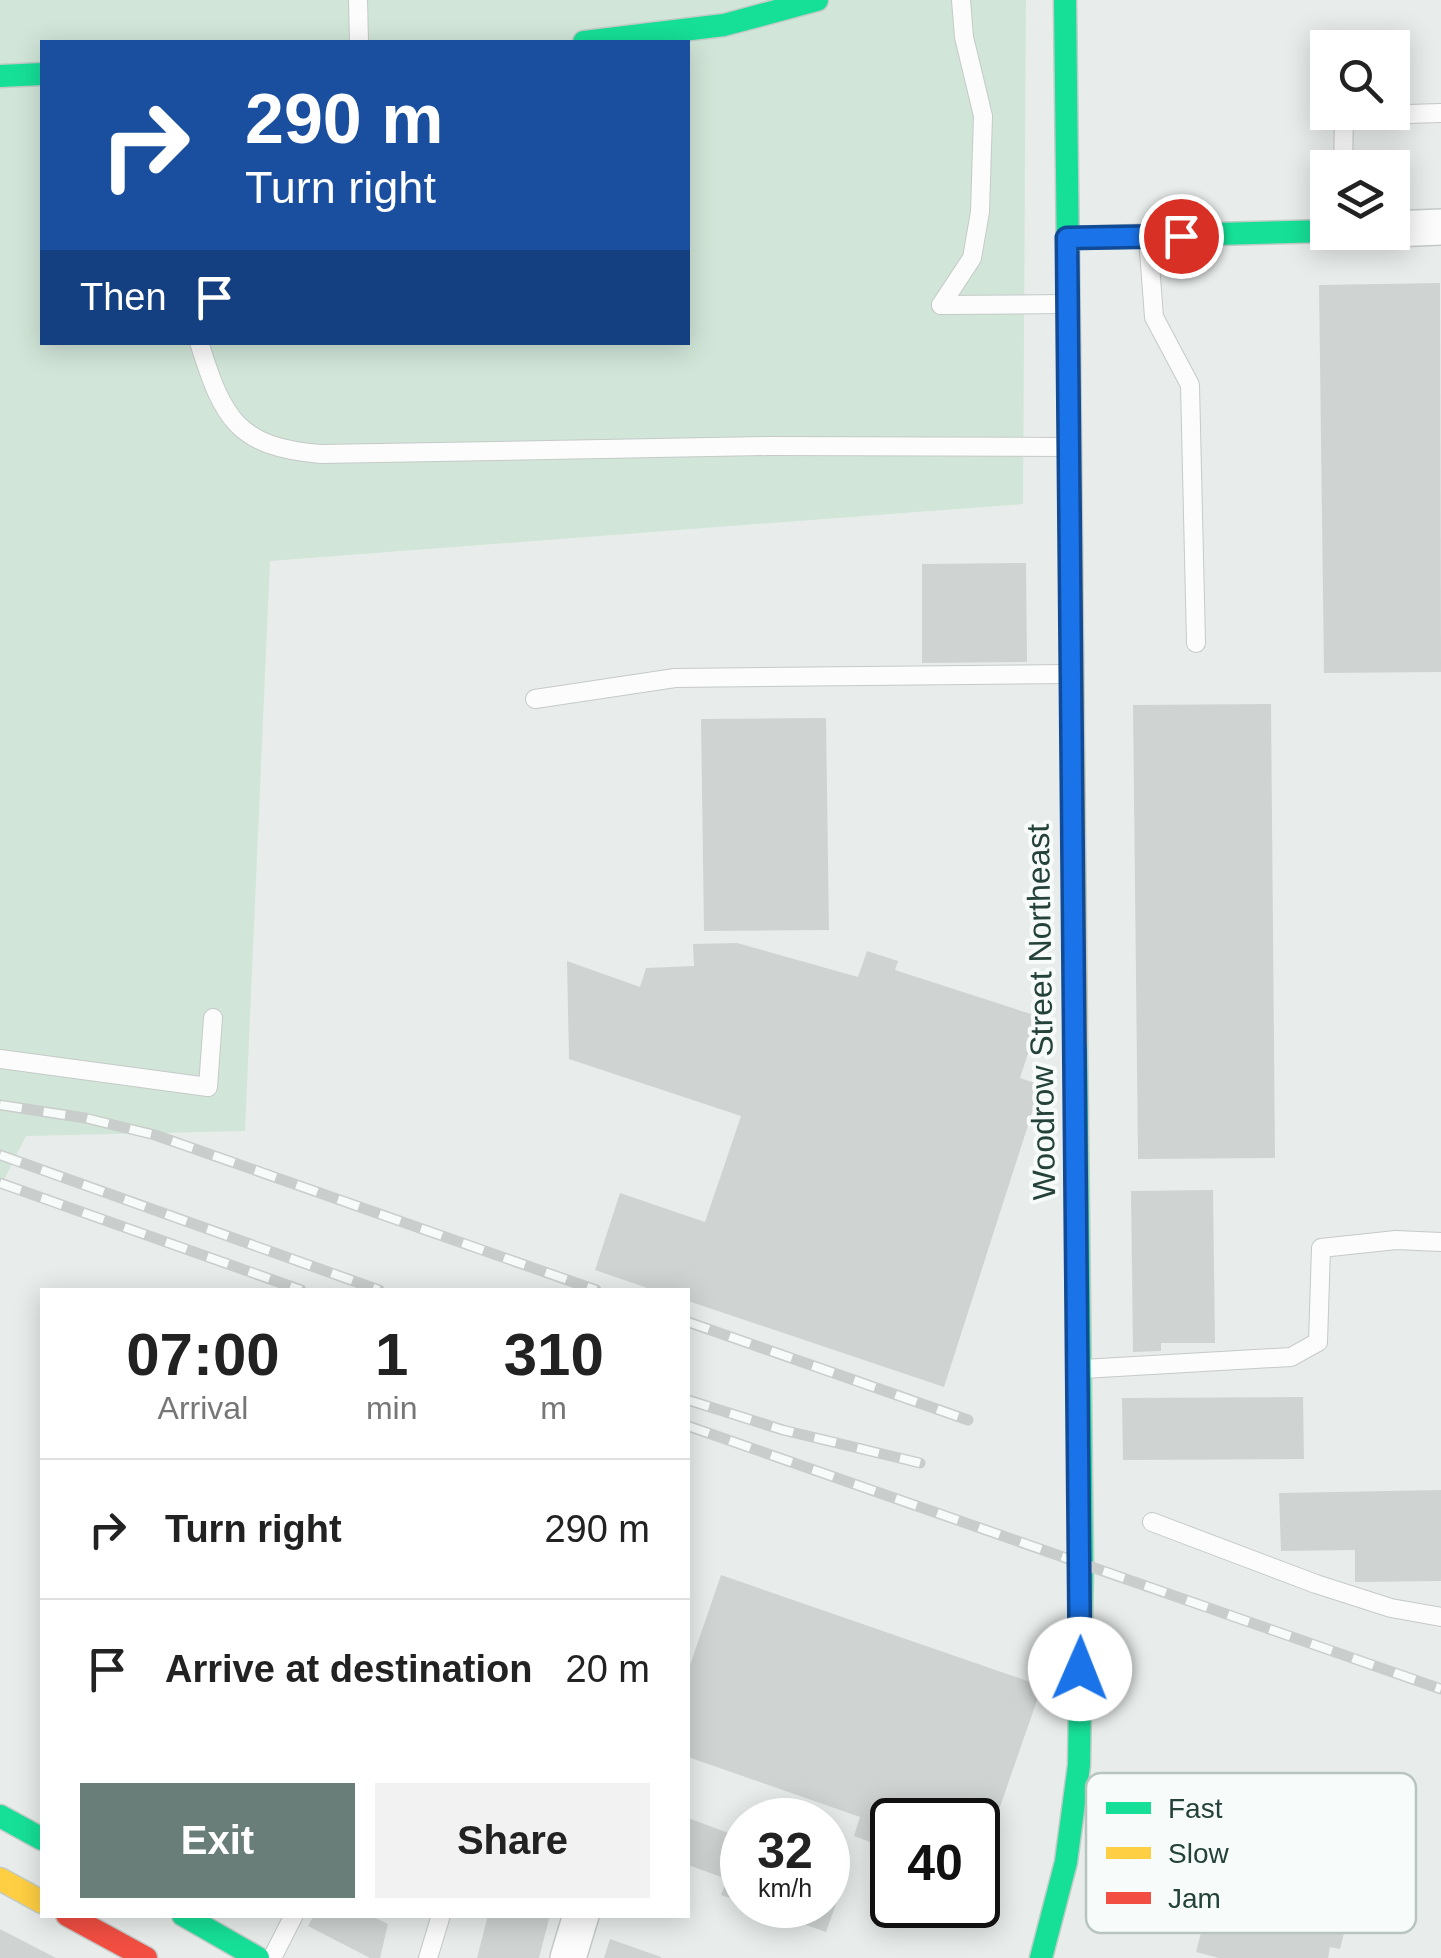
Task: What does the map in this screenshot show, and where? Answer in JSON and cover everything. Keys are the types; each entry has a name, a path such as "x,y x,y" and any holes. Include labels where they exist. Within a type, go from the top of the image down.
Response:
{"street":[{"path":"600,40 724,25 769,6 817,0"},
{"name":"Woodrow Street Northeast","path":"1041,1958 1066,1862 1080,1765 1065,0"},
{"path":"0,76 40,74"},
{"path":"1410,228 1441,227"},
{"path":"1067,238 1310,232"},
{"path":"0,1816 40,1838"},
{"path":"0,1879 40,1901"},
{"path":"72,1918 140,1956"},
{"path":"188,1918 258,1958"},
{"path":"568,1958 580,1918"}],"lane":[{"path":"358,0 359,40"},
{"path":"961,0 964,37 983,116 980,212 972,258 940,305 1068,304"},
{"path":"1343,150 1344,116 1441,112"},
{"path":"1148,237 1154,317 1190,384 1196,643"},
{"path":"200,345 215,392 245,434 277,450 321,454 770,446 1068,447"},
{"path":"536,699 675,678 1069,674"},
{"path":"0,1059 208,1087 213,1018"},
{"path":"1078,1369 1291,1357 1318,1342 1321,1248 1396,1240 1441,1242"},
{"path":"1152,1522 1316,1584 1391,1608 1441,1617"},
{"path":"272,1958 292,1918"},
{"path":"428,1958 440,1918"}],"green space":[{"path":"0,0 1026,0 1023,504 270,561 245,1131 26,1136 0,1188"}],"building":[{"path":"1440,283 1441,672 1324,673 1319,285"},
{"path":"1026,563 1027,662 922,663 922,564"},
{"path":"1271,704 1275,1158 1138,1159 1133,705"},
{"path":"826,718 829,930 704,931 701,719"},
{"path":"737,943 858,977 867,951 898,961 895,970 1040,1017 1020,1078 1041,1085 944,1387 690,1302 690,1288 647,1288 595,1270 620,1193 705,1222 741,1116 569,1059 567,961 640,987 646,968 694,966 693,944"},
{"path":"1213,1190 1215,1343 1161,1343 1161,1351 1133,1352 1131,1191"},
{"path":"1303,1397 1304,1459 1123,1460 1122,1398"},
{"path":"1441,1490 1441,1581 1355,1582 1355,1550 1281,1551 1279,1493"},
{"path":"721,1575 1042,1686 1000,1807 1000,1798 870,1798 870,1842 854,1836 860,1817 850,1814 850,1798 806,1798 690,1758 690,1665"},
{"path":"690,1819 720,1830 720,1876 690,1866"},
{"path":"312,1918 375,1918 388,1924 380,1958 370,1958 308,1926"},
{"path":"487,1918 549,1918 539,1958 477,1958"},
{"path":"0,1929 56,1958 0,1958"},
{"path":"1201,1933 1344,1933 1340,1949 1330,1947 1328,1958 1219,1958 1196,1952"},
{"path":"610,1939 661,1957 661,1958 604,1958"}],"railway":[{"path":"0,1105 85,1118 155,1135 590,1288"},
{"path":"0,1155 373,1288"},
{"path":"0,1183 295,1288"},
{"path":"690,1323 968,1420"},
{"path":"690,1401 783,1430 920,1463"},
{"path":"690,1427 1441,1689"}],"traffic: fast":[{"path":"600,40 724,25 817,0"},
{"path":"1065,0 1069,347"},
{"path":"0,76 40,74"},
{"path":"1067,238 1310,231"},
{"path":"1041,1958 1066,1862 1079,1765 1082,1564 1076,1043"},
{"path":"0,1816 40,1838"},
{"path":"188,1918 258,1958"}],"traffic: slow":[{"path":"1069,347 1076,1043"},
{"path":"0,1879 40,1901"}],"traffic: jam":[{"path":"73,1918 146,1958"}],"route":[{"path":"1080,1669 1067,238 1181,236"}]}
